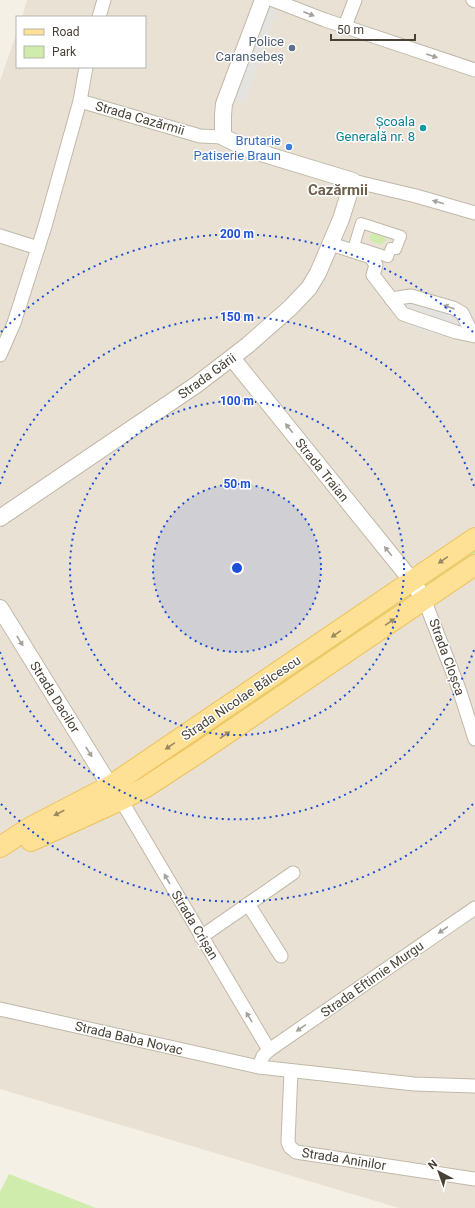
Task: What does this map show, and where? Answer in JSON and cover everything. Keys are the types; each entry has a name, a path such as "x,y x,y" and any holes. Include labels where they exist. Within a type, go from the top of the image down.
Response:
{"main road":[{"name":"Strada Nicolae Bălcescu","path":"0,848 36,840 116,793 412,581 475,538"},
{"name":"Strada Nicolae Bălcescu","path":"116,793 146,787 198,754 424,599 475,566"}],"street":[{"path":"99,16 104,0"},
{"path":"224,137 224,104 262,0"},
{"path":"273,0 475,70"},
{"path":"345,26 355,0"},
{"name":"Strada Cazărmii","path":"0,355 14,323 38,248 80,101 86,68"},
{"name":"Strada Cazărmii","path":"80,101 200,136 224,137 248,149 353,181 416,196 475,213"},
{"name":"Strada Gării","path":"0,518 182,394 232,358 292,307 310,288 331,244 353,181"},
{"path":"361,223 401,236 396,249 391,248 388,257 354,246 361,223"},
{"path":"0,236 38,248"},
{"path":"331,244 371,257 376,265 373,275 402,314 456,332 474,336"},
{"path":"391,299 411,296 453,308 462,313 474,336"},
{"name":"Strada Traian","path":"232,358 412,581 424,599"},
{"name":"Strada Cloșca","path":"424,599 459,690 475,739"},
{"name":"Strada Dacilor","path":"0,608 116,793"},
{"name":"Strada Crișan","path":"116,793 269,1050"},
{"path":"201,937 293,873"},
{"path":"248,904 281,956"},
{"name":"Strada Eftimie Murgu","path":"269,1050 475,908"},
{"name":"Strada Baba Novac","path":"0,1009 259,1067 414,1084 475,1086"},
{"path":"259,1067 263,1056 269,1050"},
{"name":"Strada Aninilor","path":"291,1071 288,1142 290,1147 296,1152 475,1179"}],"shaded area":[{"path":"27,0 475,0 475,1208 399,1208 0,1089 0,81 16,34 16,68 146,68 146,16 22,16"},
{"path":"264,5 276,11 245,103 231,98"},
{"path":"402,289 458,306 465,323 452,331 439,329 436,335 407,325 407,317 391,290"}],"green space":[{"path":"376,233 384,236 386,241 382,244 371,241 369,238 371,234"},
{"path":"475,546 475,556 431,583 429,579"},
{"path":"400,598 404,599 403,604 126,790 122,785"},
{"path":"9,1174 96,1208 0,1208 0,1192"}],"place":[{"name":"Police Caransebeș","path":"292,48"},
{"name":"Școala Generală nr. 8","path":"423,128"},
{"name":"Brutarie Patiserie Braun","path":"289,147"}],"district":[{"name":"Cazărmii","path":"338,190"}]}
